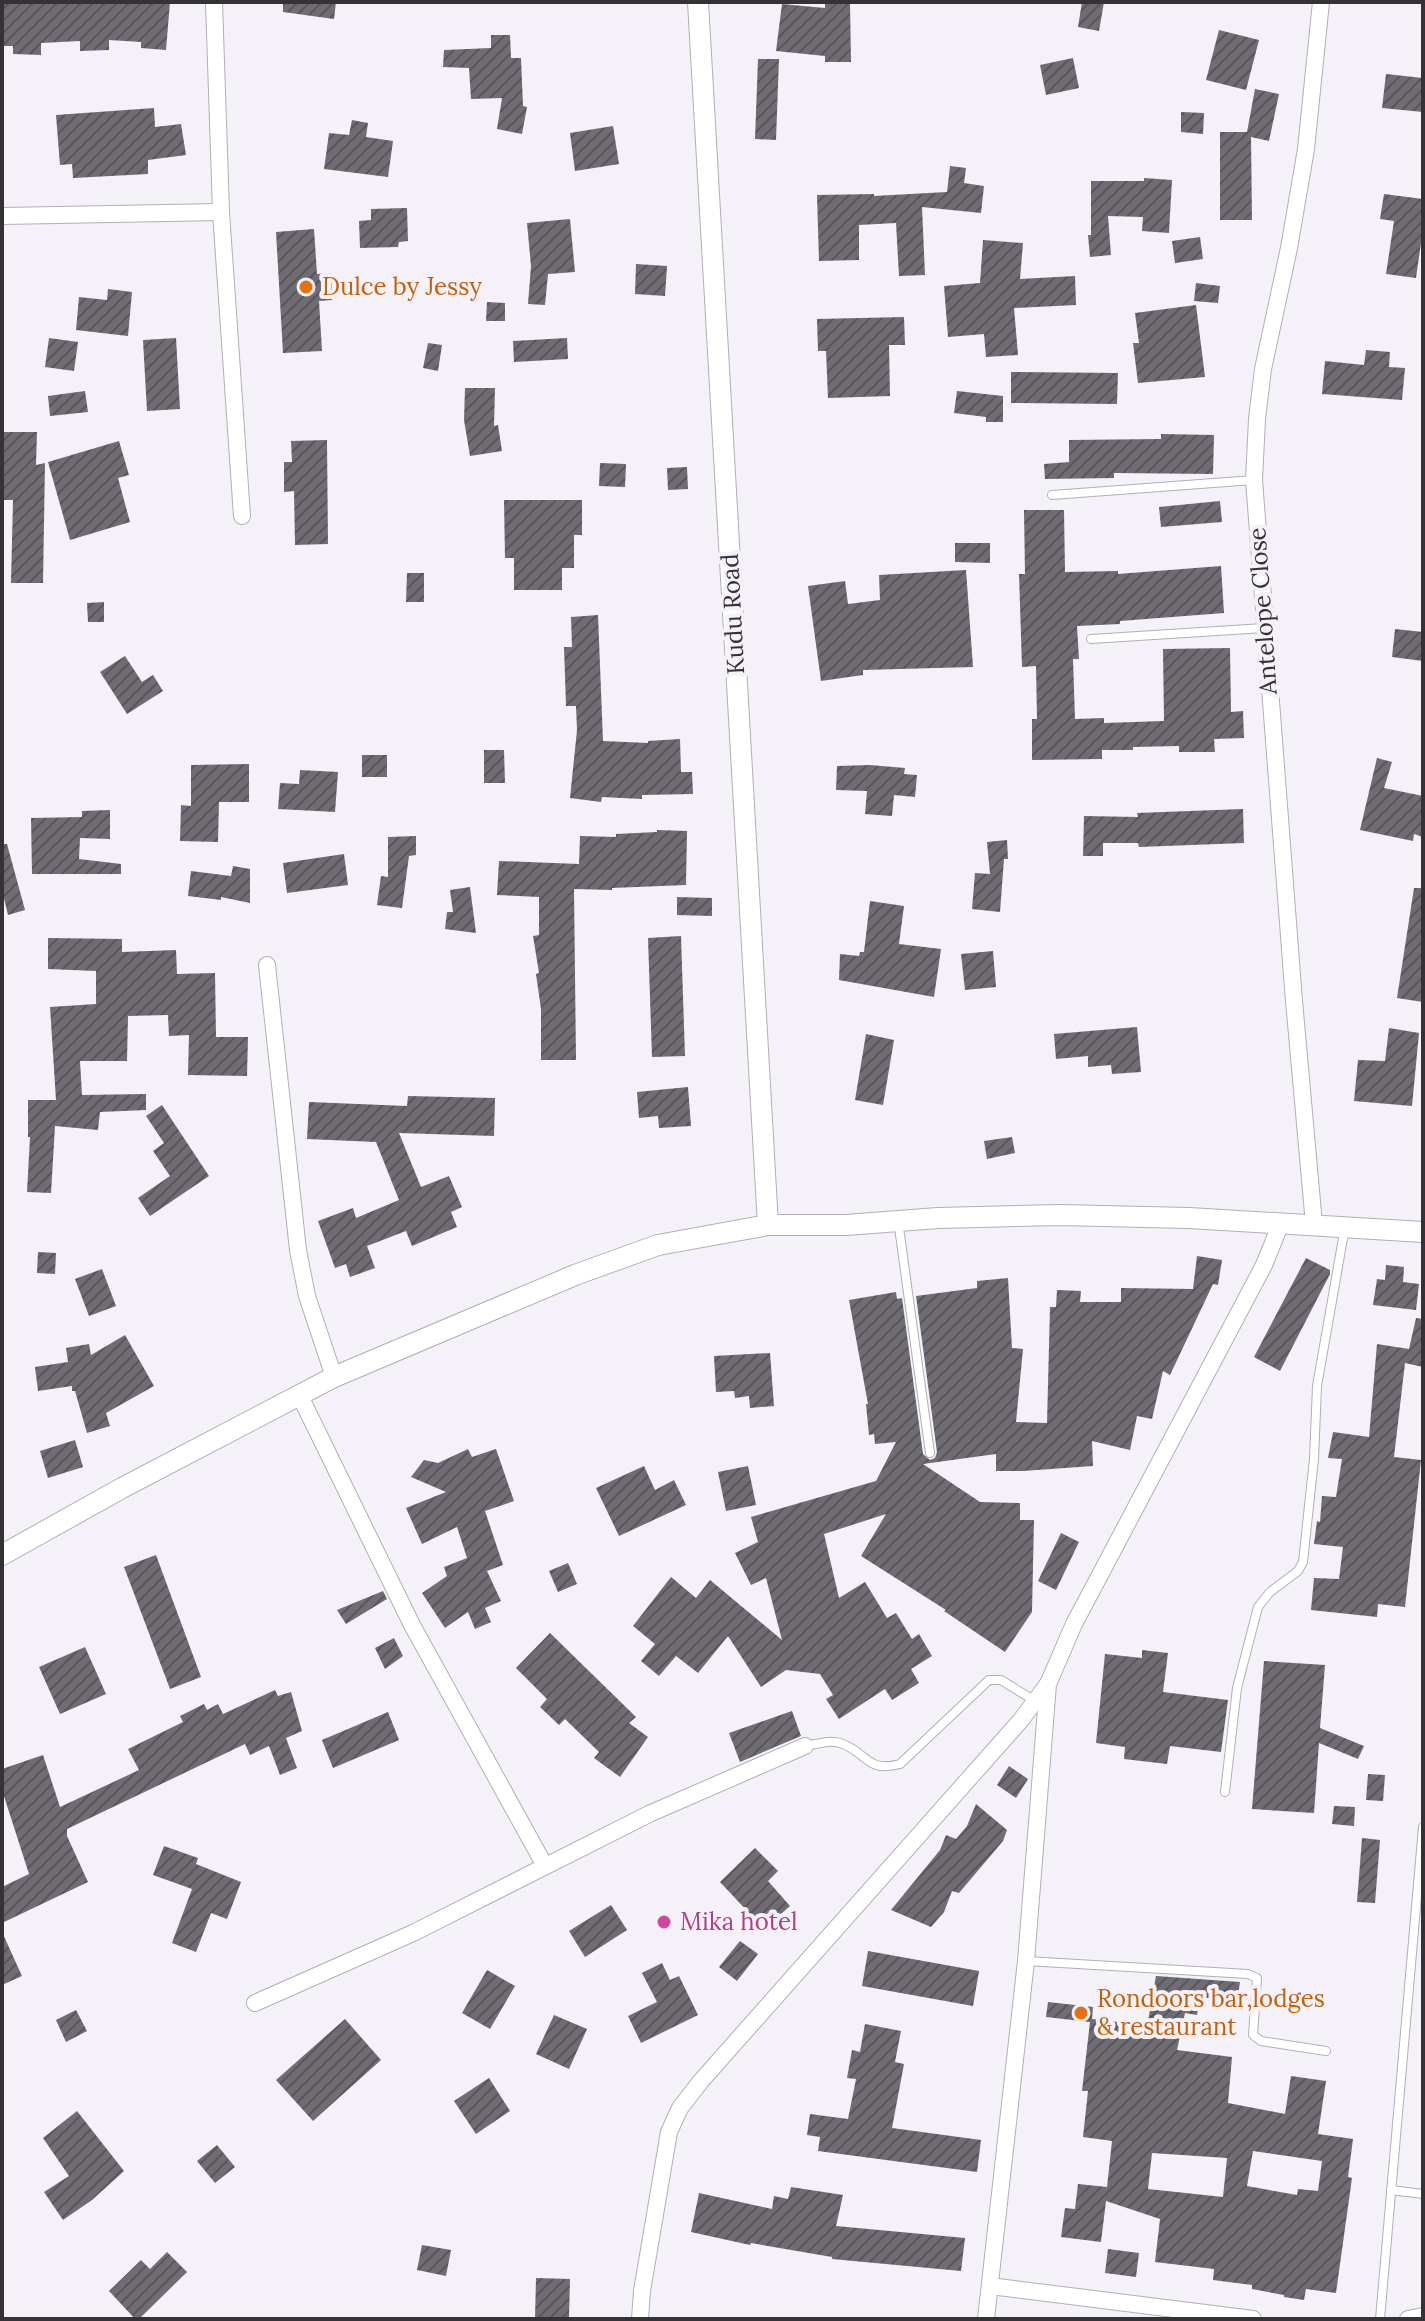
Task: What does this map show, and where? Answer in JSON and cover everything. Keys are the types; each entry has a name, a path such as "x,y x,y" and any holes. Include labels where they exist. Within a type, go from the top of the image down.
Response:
{"street":[{"path":"214,2 221,212 242,516"},
{"name":"Kudu Road","path":"698,2 768,1225"},
{"name":"Antelope Close","path":"1314,1224 1254,480 1263,369 1306,149 1321,2"},
{"path":"2,216 221,212"},
{"path":"267,965 296,1237 307,1296 334,1377"},
{"path":"2,1555 334,1377 575,1275 658,1245 768,1225 1133,1215 1423,1232"},
{"path":"640,2319 669,2132 680,2108 1048,1684 1074,1624 1264,1265 1281,1223"},
{"path":"299,1394 412,1625 545,1866"},
{"path":"986,2319 1026,1961 1048,1684"},
{"path":"255,2003 413,1933 664,1807 805,1746"},
{"path":"990,2286 1253,2319"},
{"path":"1408,2319 1423,2316"}],"lane":[{"path":"1052,495 1254,480"},
{"path":"1091,639 1264,628"},
{"path":"897,1220 930,1453"},
{"path":"1225,1792 1237,1688 1258,1607 1270,1592 1298,1571 1303,1562 1314,1459 1317,1386 1345,1226"},
{"path":"805,1746 829,1741 844,1745 864,1760 883,1768 900,1764 989,1680 1001,1680 1035,1701"},
{"path":"1380,2319 1423,1827"},
{"path":"1026,1961 1248,1974 1257,1978 1253,2035 1261,2041 1326,2051"},
{"path":"1391,2190 1423,2194"}],"building":[{"path":"170,2 166,50 141,48 141,42 109,40 109,50 80,51 80,41 41,43 41,55 13,54 13,46 2,46 2,4"},
{"path":"283,2 336,2 334,19 283,12"},
{"path":"825,2 850,2 851,62 825,62 825,56 776,51 782,4 825,8"},
{"path":"1082,2 1104,2 1099,31 1078,27"},
{"path":"1219,30 1259,40 1246,90 1206,80"},
{"path":"491,35 510,35 511,58 521,58 523,106 527,107 522,134 497,129 502,98 471,99 469,68 443,67 444,50 491,48"},
{"path":"1073,58 1079,88 1046,95 1040,65"},
{"path":"758,59 779,59 776,140 755,139"},
{"path":"1386,74 1423,78 1423,112 1382,108"},
{"path":"1255,89 1279,94 1269,141 1251,137 1252,220 1220,220 1220,132 1247,132"},
{"path":"154,108 155,127 181,124 186,155 148,160 148,174 73,178 72,164 60,165 56,115"},
{"path":"1181,112 1204,113 1203,134 1181,132"},
{"path":"352,120 368,123 366,137 393,141 388,177 324,169 329,133 349,135"},
{"path":"613,126 619,164 575,171 570,133"},
{"path":"950,166 966,168 964,183 984,186 981,213 922,207 925,275 899,276 896,223 859,225 859,260 819,261 817,195 947,192"},
{"path":"1144,178 1172,180 1169,233 1142,231 1143,217 1108,216 1111,255 1090,257 1091,181 1144,181"},
{"path":"1384,194 1423,199 1423,229 1416,278 1386,274 1394,221 1380,219"},
{"path":"407,208 408,241 399,242 398,247 360,248 359,221 371,220 371,209"},
{"path":"570,219 575,272 548,274 545,305 528,304 531,266 527,223"},
{"name":"Dulce by Jessy","path":"314,229 317,274 331,273 332,300 319,301 322,351 283,353 276,232"},
{"path":"1200,237 1203,259 1175,263 1172,241"},
{"path":"983,240 1023,243 1020,279 1075,276 1076,305 1014,308 1018,355 986,357 984,334 948,337 944,286 980,283"},
{"path":"636,264 667,266 665,296 635,294"},
{"path":"1196,283 1220,286 1218,303 1194,301"},
{"path":"108,289 132,292 128,336 76,330 79,297 107,300"},
{"path":"487,302 505,303 505,321 486,321"},
{"path":"1196,305 1205,377 1138,383 1133,343 1139,343 1135,313"},
{"path":"904,317 905,345 889,345 890,396 828,398 826,351 818,351 817,319"},
{"path":"49,338 78,342 74,371 45,367"},
{"path":"176,338 180,409 147,411 143,340"},
{"path":"567,338 568,359 514,362 513,341"},
{"path":"428,343 442,345 438,371 423,368"},
{"path":"1366,350 1390,352 1389,367 1405,368 1402,400 1322,394 1325,361 1364,365"},
{"path":"1011,372 1118,373 1117,404 1011,403"},
{"path":"465,388 495,388 494,426 498,425 502,451 470,456 464,420"},
{"path":"85,391 88,412 50,416 48,396"},
{"path":"957,391 1003,396 1003,422 986,422 986,417 954,413"},
{"path":"3,432 37,432 36,465 45,463 43,583 11,583 13,500 2,500"},
{"path":"1161,434 1214,435 1213,474 1114,473 1114,478 1045,479 1044,464 1069,462 1069,440 1161,439"},
{"path":"327,440 328,544 295,545 294,491 284,492 284,462 292,462 291,441"},
{"path":"119,441 129,475 118,478 130,522 70,540 48,462"},
{"path":"600,463 626,464 625,487 599,486"},
{"path":"687,467 688,489 668,490 667,468"},
{"path":"504,500 582,500 582,535 574,535 574,568 562,568 562,590 514,590 514,558 505,558"},
{"path":"1220,501 1222,522 1161,527 1159,507"},
{"path":"1024,510 1064,510 1065,572 1118,571 1118,574 1221,566 1224,613 1077,626 1079,659 1073,659 1075,719 1104,718 1104,723 1164,721 1163,649 1230,648 1231,712 1243,711 1244,738 1214,739 1215,752 1179,752 1179,746 1133,747 1133,750 1102,750 1102,759 1032,760 1032,719 1037,719 1036,666 1022,667 1019,574 1025,574"},
{"path":"955,543 990,543 990,563 955,562"},
{"path":"966,570 973,667 863,670 863,675 821,681 808,586 845,581 848,604 880,600 879,575"},
{"path":"407,573 424,573 424,602 406,602"},
{"path":"104,602 104,622 88,622 87,603"},
{"path":"598,615 603,741 648,743 680,739 681,772 692,772 693,794 642,795 642,799 602,797 601,802 570,798 577,730 576,706 566,706 564,647 572,647 571,617"},
{"path":"1395,629 1423,632 1423,661 1392,657"},
{"path":"125,656 142,682 153,675 163,691 127,714 100,672"},
{"path":"484,750 504,750 505,783 484,783"},
{"path":"362,755 387,755 387,777 362,777"},
{"path":"1377,758 1392,762 1384,788 1423,796 1423,837 1414,834 1413,841 1360,830"},
{"path":"249,764 249,802 219,802 218,842 180,841 181,805 191,806 191,765"},
{"path":"837,766 905,768 904,774 917,775 915,797 894,795 892,816 865,814 867,791 836,790"},
{"path":"300,770 338,772 335,812 278,809 280,783 299,784"},
{"path":"1243,809 1244,843 1139,847 1138,843 1103,843 1103,856 1083,856 1084,816 1138,817 1137,813"},
{"path":"110,810 110,839 80,838 79,859 121,864 121,874 32,874 31,818 82,817 82,811"},
{"path":"687,831 686,885 574,889 576,1060 541,1060 541,1009 536,974 539,973 533,936 539,935 539,897 497,895 499,861 579,864 580,836 616,837 616,834"},
{"path":"416,836 416,855 409,856 402,908 377,905 381,876 388,877 388,837"},
{"path":"1007,840 1008,859 1004,859 1000,912 972,909 975,873 990,874 987,842"},
{"path":"2,844 7,844 25,910 8,915 2,890"},
{"path":"344,854 348,885 287,893 283,863"},
{"path":"233,866 250,869 250,903 221,897 221,900 188,896 191,871 231,876"},
{"path":"470,887 476,933 445,929 447,912 453,912 450,890"},
{"path":"1414,888 1423,888 1423,1002 1397,998"},
{"path":"677,897 712,898 712,916 677,915"},
{"path":"870,901 904,906 899,944 941,949 934,997 839,980 840,954 859,956 860,952 864,952"},
{"path":"681,936 685,1056 652,1057 648,938"},
{"path":"48,938 122,939 122,952 176,950 177,974 215,973 216,1037 248,1037 247,1076 188,1075 189,1035 169,1036 168,1015 128,1016 127,1061 80,1061 82,1095 146,1094 146,1110 100,1112 98,1130 55,1126 51,1193 27,1192 30,1137 28,1100 56,1100 50,1007 96,1004 96,971 48,969"},
{"path":"993,951 996,987 965,990 961,954"},
{"path":"1137,1027 1141,1072 1112,1074 1111,1065 1088,1067 1088,1056 1056,1059 1054,1034"},
{"path":"1389,1028 1419,1033 1412,1106 1354,1101 1358,1060 1385,1061"},
{"path":"866,1034 894,1040 883,1105 855,1100"},
{"path":"688,1087 691,1126 659,1128 658,1116 639,1118 637,1092"},
{"path":"408,1096 495,1098 494,1136 399,1133 421,1187 449,1176 462,1207 451,1212 457,1227 412,1246 406,1231 367,1246 375,1268 350,1277 346,1264 335,1268 318,1221 353,1208 356,1218 399,1200 376,1142 307,1139 309,1102 407,1106"},
{"path":"162,1105 209,1176 150,1216 138,1198 170,1176 153,1151 164,1143 146,1116"},
{"path":"1012,1137 1015,1153 987,1159 984,1141"},
{"path":"38,1252 56,1253 55,1274 37,1273"},
{"path":"1197,1256 1222,1260 1218,1285 1213,1284 1170,1375 1163,1371 1152,1419 1137,1416 1130,1450 1092,1441 1093,1466 1023,1471 996,1471 996,1454 923,1464 980,1502 1020,1503 1020,1520 1034,1520 1032,1612 1005,1652 861,1556 886,1514 824,1534 839,1598 865,1582 887,1618 896,1613 912,1639 919,1634 932,1656 911,1669 919,1683 892,1700 885,1689 839,1719 826,1699 833,1695 820,1674 786,1670 761,1687 728,1636 698,1673 676,1656 659,1676 641,1661 655,1644 633,1626 671,1577 696,1598 710,1580 782,1640 766,1578 751,1585 735,1553 758,1542 751,1517 876,1481 896,1442 875,1444 874,1434 869,1435 868,1404 849,1300 896,1292 897,1299 902,1298 923,1454 930,1460 935,1458 937,1452 916,1296 977,1288 977,1281 1008,1278 1012,1348 1023,1349 1016,1422 1047,1423 1050,1307 1056,1307 1057,1290 1081,1291 1080,1302 1121,1302 1121,1288 1193,1289"},
{"path":"1306,1258 1330,1270 1330,1274 1280,1371 1254,1357"},
{"path":"1386,1265 1404,1267 1403,1282 1419,1284 1416,1310 1373,1305 1377,1279 1385,1280"},
{"path":"102,1269 116,1306 89,1316 75,1279"},
{"path":"1416,1318 1423,1319 1423,1367 1405,1363 1394,1457 1421,1460 1405,1607 1378,1604 1377,1617 1311,1610 1314,1578 1339,1579 1343,1547 1314,1544 1322,1496 1336,1497 1342,1459 1328,1458 1333,1432 1369,1437 1377,1344 1409,1349"},
{"path":"125,1335 154,1386 106,1413 110,1426 87,1433 72,1386 38,1391 35,1367 68,1362 66,1348 89,1344 91,1355"},
{"path":"770,1353 774,1406 750,1408 749,1396 735,1398 734,1391 716,1392 714,1356"},
{"path":"75,1440 83,1467 48,1478 40,1451"},
{"path":"468,1449 472,1457 496,1449 514,1501 485,1511 503,1565 487,1571 501,1601 485,1608 491,1622 475,1629 468,1612 445,1628 422,1593 447,1576 444,1567 467,1558 457,1527 422,1544 406,1508 446,1492 411,1477 424,1460 438,1463"},
{"path":"644,1466 655,1490 674,1480 686,1505 619,1536 596,1488"},
{"path":"748,1466 756,1505 726,1511 718,1472"},
{"path":"1061,1533 1079,1542 1056,1590 1038,1581"},
{"path":"156,1555 201,1677 170,1689 124,1567"},
{"path":"568,1563 577,1584 558,1592 549,1571"},
{"path":"383,1591 387,1599 346,1624 337,1610"},
{"path":"550,1633 636,1717 629,1723 648,1737 620,1777 594,1758 599,1752 565,1719 559,1725 540,1707 547,1699 516,1668"},
{"path":"394,1638 403,1656 385,1669 375,1648"},
{"path":"85,1647 106,1694 60,1714 39,1667"},
{"path":"1142,1650 1168,1653 1163,1692 1228,1700 1221,1752 1170,1746 1167,1764 1124,1759 1125,1747 1096,1743 1105,1654 1142,1658"},
{"path":"1264,1661 1325,1665 1320,1728 1364,1746 1358,1759 1319,1743 1314,1813 1252,1809"},
{"path":"275,1690 278,1696 291,1692 302,1731 286,1738 297,1768 280,1775 269,1746 250,1755 245,1744 67,1829 67,1836 88,1882 2,1923 2,1887 29,1874 2,1790 2,1769 43,1755 60,1807 139,1770 128,1749 183,1722 180,1716 204,1704 207,1710 218,1704 223,1714"},
{"path":"792,1711 801,1736 740,1762 729,1733"},
{"path":"388,1712 399,1740 333,1768 322,1740"},
{"path":"1009,1766 1028,1779 1016,1798 997,1785"},
{"path":"1368,1774 1385,1775 1383,1801 1366,1800"},
{"path":"976,1804 1007,1830 1003,1841 959,1893 952,1891 944,1912 931,1927 891,1910 940,1850 946,1835 956,1839 967,1826"},
{"path":"1334,1806 1355,1807 1354,1826 1332,1824"},
{"path":"1362,1838 1380,1840 1375,1903 1357,1902"},
{"path":"164,1846 198,1858 196,1864 241,1882 227,1919 211,1913 196,1952 172,1943 192,1889 153,1875"},
{"path":"755,1848 778,1871 768,1881 790,1906 764,1929 720,1882"},
{"path":"611,1905 627,1930 585,1957 569,1931"},
{"path":"2,1932 22,1976 2,1985"},
{"path":"740,1941 758,1954 737,1981 719,1967"},
{"path":"868,1951 979,1971 973,2006 862,1986"},
{"path":"662,1963 670,1980 679,1976 698,2015 641,2043 628,2016 657,2002 642,1973"},
{"path":"487,1970 515,1986 490,2029 462,2013"},
{"path":"1156,1976 1240,1982 1237,2002 1200,1997 1197,2015 1185,2013 1177,2050 1232,2057 1228,2103 1285,2114 1291,2076 1326,2081 1318,2134 1353,2139 1348,2177 1352,2178 1336,2293 1306,2289 1304,2300 1284,2297 1252,2289 1252,2285 1213,2280 1214,2269 1155,2262 1160,2219 1106,2201 1101,2242 1061,2237 1065,2208 1075,2209 1078,2184 1107,2187 1112,2141 1083,2137 1088,2091 1082,2091 1090,2022 1046,2017 1048,2002 1093,2007 1092,2019 1135,2024 1136,2019 1148,2021","holes":["1253,2151 1322,2161 1318,2191 1298,2189 1297,2195 1247,2186","1152,2153 1227,2158 1223,2197 1148,2189"]},
{"path":"76,2010 87,2031 66,2042 56,2020"},
{"path":"554,2015 587,2029 569,2069 536,2054"},
{"path":"345,2019 381,2060 313,2121 276,2080"},
{"path":"865,2024 901,2031 895,2062 904,2064 892,2128 981,2140 977,2172 818,2151 820,2137 807,2135 810,2114 848,2119 856,2079 847,2078 852,2050 860,2052"},
{"path":"489,2078 510,2111 476,2134 454,2101"},
{"path":"77,2111 124,2171 92,2200 63,2220 44,2192 69,2176 43,2138"},
{"path":"217,2145 235,2167 215,2183 197,2161"},
{"path":"791,2187 843,2195 836,2226 965,2238 961,2271 832,2259 691,2232 699,2193 772,2209 774,2196 788,2199"},
{"path":"422,2245 451,2250 446,2276 417,2270"},
{"path":"1108,2249 1139,2253 1136,2277 1105,2273"},
{"path":"167,2252 187,2272 139,2319 135,2319 109,2291 141,2260 150,2269"},
{"path":"536,2278 570,2279 569,2319 535,2319"}],"place":[{"name":"Dulce by Jessy","path":"306,287"},
{"name":"Mika hotel","path":"664,1922"},
{"name":"Rondoors bar,lodges & restaurant","path":"1081,2013"}]}
